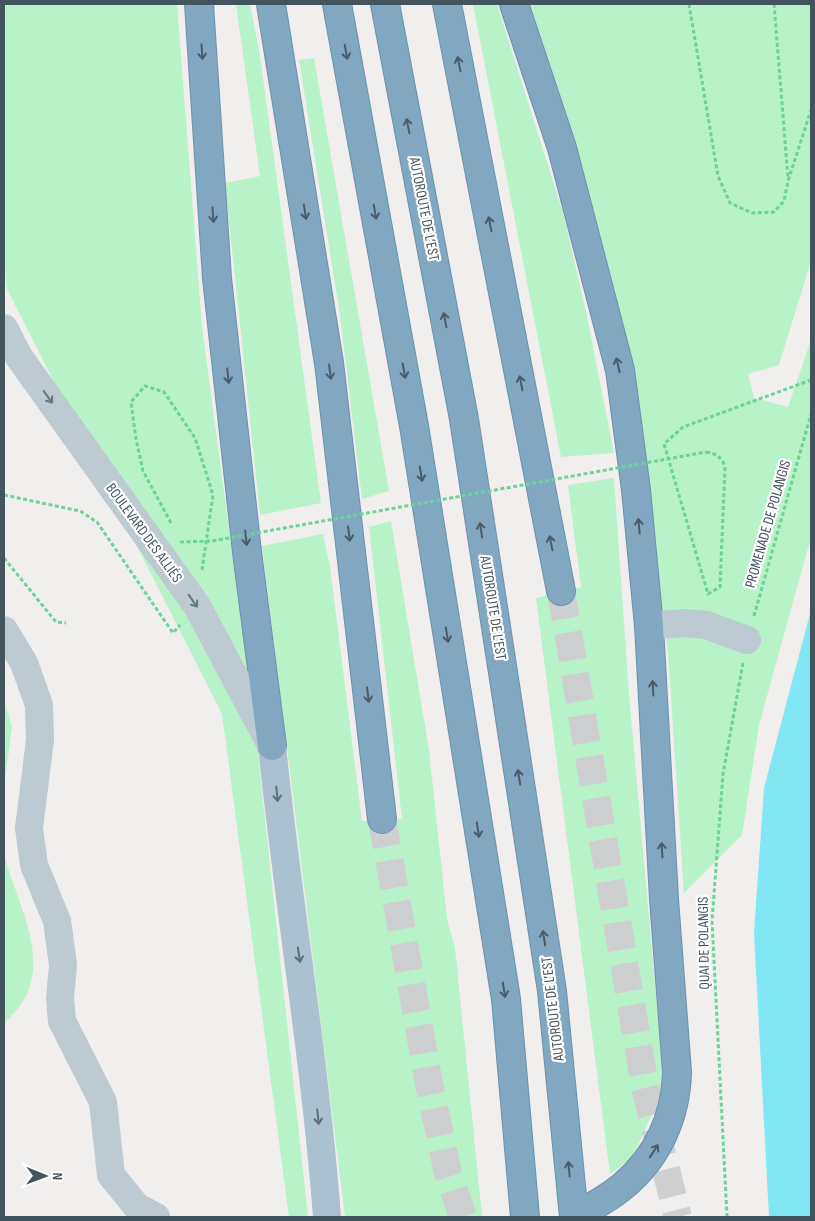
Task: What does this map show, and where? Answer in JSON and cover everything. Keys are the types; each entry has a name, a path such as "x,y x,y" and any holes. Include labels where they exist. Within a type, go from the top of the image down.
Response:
{"highway":[{"path":"199,4 217,278 247,552 272,746"},
{"path":"271,4 329,363 382,819"},
{"path":"337,4 414,426 504,990 525,1217"},
{"name":"AUTOROUTE DE L’EST","path":"385,4 464,419 552,992 575,1217"},
{"path":"447,4 561,591"},
{"path":"514,4 562,148 620,370 636,490 649,626 677,1088 670,1120 642,1168 622,1187 575,1217"}],"main road":[{"path":"272,746 281,837 304,990 327,1217"}],"street":[{"name":"BOULEVARD DES ALLIÉS","path":"4,328 11,359 196,606 272,746"},
{"path":"649,626 685,623 706,625 747,640"},
{"path":"4,630 24,663 39,705 40,740 29,828 34,865 58,921 63,964 60,998 62,1021 103,1102 111,1175 137,1208 156,1217"}],"path":[{"path":"689,4 718,176 730,203 752,213 774,212 784,201 788,181 811,110"},
{"path":"774,4 788,181"},
{"path":"176,533 180,542 222,539 706,452 716,454 722,459 725,467 720,587 708,594 664,444 683,427 811,380"},
{"path":"4,495 80,510 97,522 173,633 196,606 213,494 195,438 164,392 146,386 131,402 136,439 143,471 171,524"},
{"name":"PROMENADE DE POLANGIS","path":"747,640 811,414"},
{"path":"4,558 56,622 66,623"},
{"name":"QUAI DE POLANGIS","path":"727,1217 712,921 722,774 747,640"}],"green space":[{"path":"4,4 177,4 202,327 254,717 308,1217 289,1217 222,714 7,289 4,262"},
{"path":"236,4 250,4 260,56 321,503 260,515 225,183 260,176"},
{"path":"473,4 497,4 564,216 587,316 614,453 561,457"},
{"path":"528,4 811,4 811,261 779,365 748,374 754,398 788,407 811,340 811,537 759,725 742,835 684,893 668,652 625,373"},
{"path":"314,58 389,491 362,499 340,315 299,60"},
{"path":"614,478 629,695 662,1062 661,1095 632,1158 610,1174 536,598 581,587 568,485"},
{"path":"391,521 429,750 447,919 455,948 482,1217 345,1217 262,546 323,534 330,567 362,821 402,819 369,527"},
{"path":"4,701 12,727 4,787"},
{"path":"4,855 26,921 31,942 33,964 30,985 21,1004 4,1023"}],"water":[{"path":"811,610 811,1217 769,1217 754,933 764,788"}],"tunnel":[{"path":"561,591 645,1087 678,1217"},
{"path":"382,819 429,1084 448,1173 463,1217"}]}
